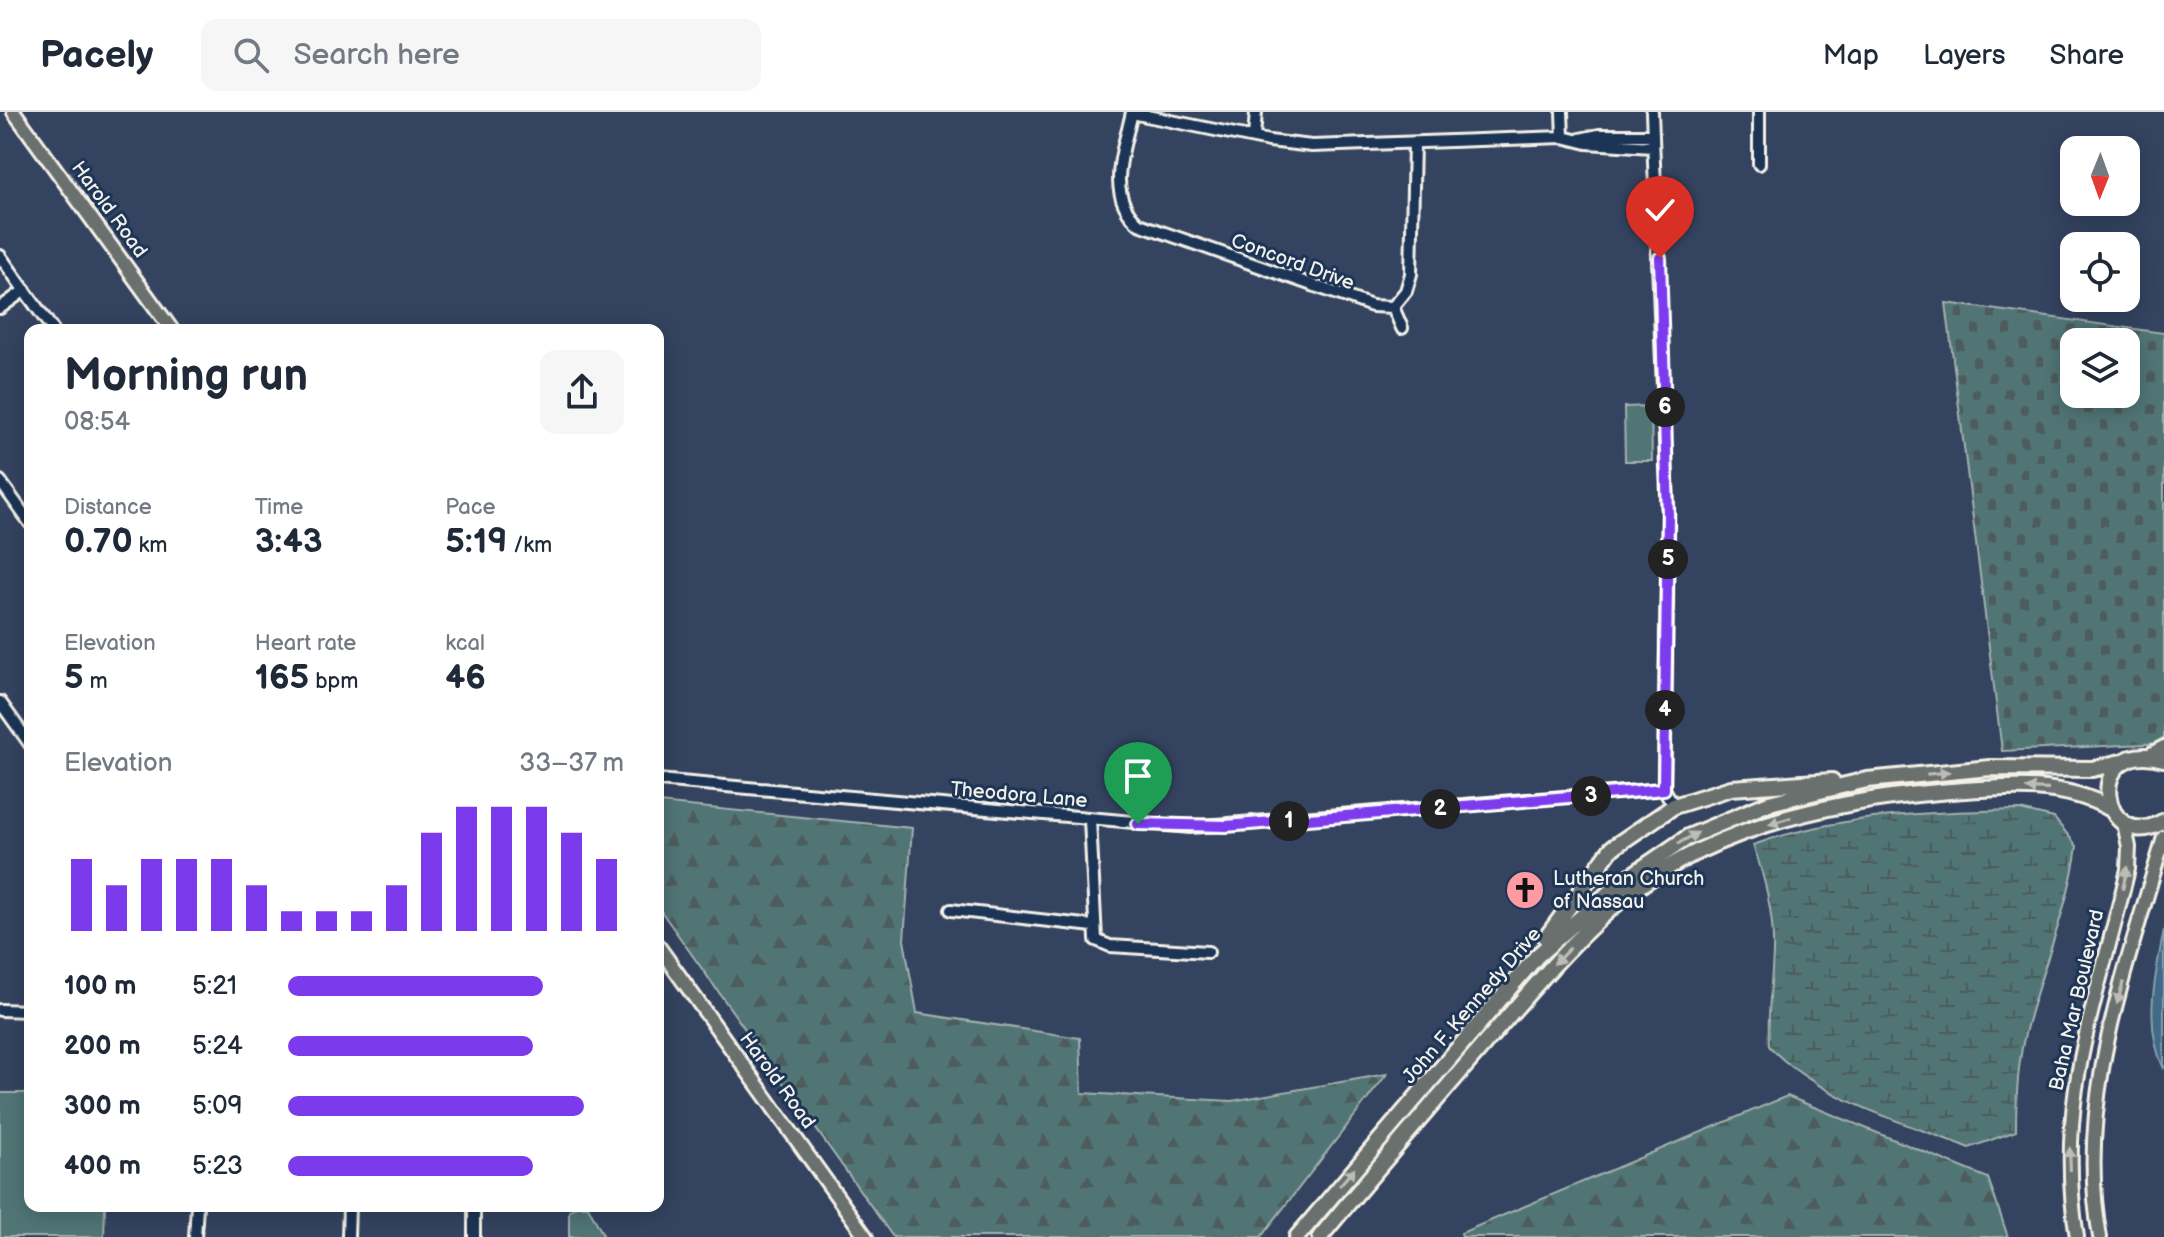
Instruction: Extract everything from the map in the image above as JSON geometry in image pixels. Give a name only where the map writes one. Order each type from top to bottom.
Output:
[{"type":"highway","name":"John F. Kennedy Drive","points":[[1297,1237],[1537,956],[1619,884],[1688,837],[1769,803],[1867,780],[1990,768],[2092,769],[2149,755],[2164,759]]},
{"type":"highway","points":[[2111,809],[2108,782],[2125,761]]},
{"type":"highway","points":[[1537,956],[1612,848],[1674,806],[1731,788],[1867,780]]},
{"type":"highway","name":"John F. Kennedy Drive","points":[[1320,1237],[1553,964],[1629,894],[1692,856],[1772,822],[1883,798],[2036,788],[2080,793],[2111,809],[2124,823]]},
{"type":"highway","points":[[2124,823],[2147,828],[2164,821]]},
{"type":"main road","name":"Harold Road","points":[[14,112],[168,324]]},
{"type":"main road","points":[[2149,755],[2164,747]]},
{"type":"main road","name":"Baha Mar Boulevard","points":[[2077,1237],[2070,1168],[2071,1110],[2082,1049],[2128,869],[2129,847],[2124,823]]},
{"type":"main road","name":"Baha Mar Boulevard","points":[[2100,1237],[2092,1166],[2098,1086],[2105,1048],[2164,837]]},
{"type":"main road","name":"Harold Road","points":[[664,954],[866,1237]]},
{"type":"street","points":[[1132,112],[1312,146],[1652,135]]},
{"type":"street","name":"Concord Drive","points":[[1132,112],[1119,170],[1119,196],[1131,217],[1143,227],[1360,304],[1393,307]]},
{"type":"street","points":[[1254,137],[1256,112]]},
{"type":"street","points":[[1562,112],[1563,137]]},
{"type":"street","points":[[1652,112],[1668,515],[1664,789],[1674,806]]},
{"type":"street","points":[[1759,112],[1759,164]]},
{"type":"street","points":[[1580,139],[1587,143],[1653,147]]},
{"type":"street","points":[[1402,328],[1393,307],[1406,291],[1411,274],[1414,144]]},
{"type":"street","points":[[0,256],[49,324]]},
{"type":"street","points":[[0,308],[25,290]]},
{"type":"street","points":[[0,481],[24,515]]},
{"type":"street","points":[[0,702],[24,736]]},
{"type":"street","name":"Theodora Lane","points":[[664,781],[1138,824],[1226,826],[1664,789]]},
{"type":"street","points":[[1090,819],[1096,940],[1110,946],[1208,952]]},
{"type":"street","points":[[951,910],[1093,926]]},
{"type":"street","points":[[0,1010],[24,1011]]},
{"type":"street","points":[[195,1237],[197,1212]]},
{"type":"street","points":[[348,1237],[349,1212]]},
{"type":"street","points":[[474,1212],[474,1237]]},
{"type":"green space","points":[[1946,303],[2128,328],[2060,328],[2060,408],[2140,408],[2140,330],[2164,333],[2164,743],[2002,751]]},
{"type":"green space","points":[[1651,406],[1652,461],[1625,461],[1624,407]]},
{"type":"green space","points":[[664,804],[912,828],[904,940],[917,1013],[1080,1038],[1082,1093],[1232,1101],[1387,1074],[1261,1237],[893,1237],[664,915]]},
{"type":"green space","points":[[2020,810],[2054,818],[2077,846],[2067,895],[2024,1038],[2017,1084],[2016,1131],[1969,1148],[1837,1095],[1789,1065],[1769,1046],[1772,924],[1765,884],[1753,845],[1852,821],[1919,814]]},
{"type":"green space","points":[[0,1093],[24,1093],[24,1212],[105,1212],[104,1237],[0,1237]]},
{"type":"green space","points":[[1787,1096],[1988,1178],[2008,1237],[1462,1237],[1461,1233]]},
{"type":"green space","points":[[569,1212],[591,1212],[604,1237],[569,1237]]},
{"type":"water","points":[[2164,930],[2164,1069],[2152,1018]]},
{"type":"place","name":"Lutheran Church of Nassau","points":[[1525,890]]},
{"type":"route","points":[[1138,824],[1226,826],[1664,789],[1668,515],[1660,258]]}]
